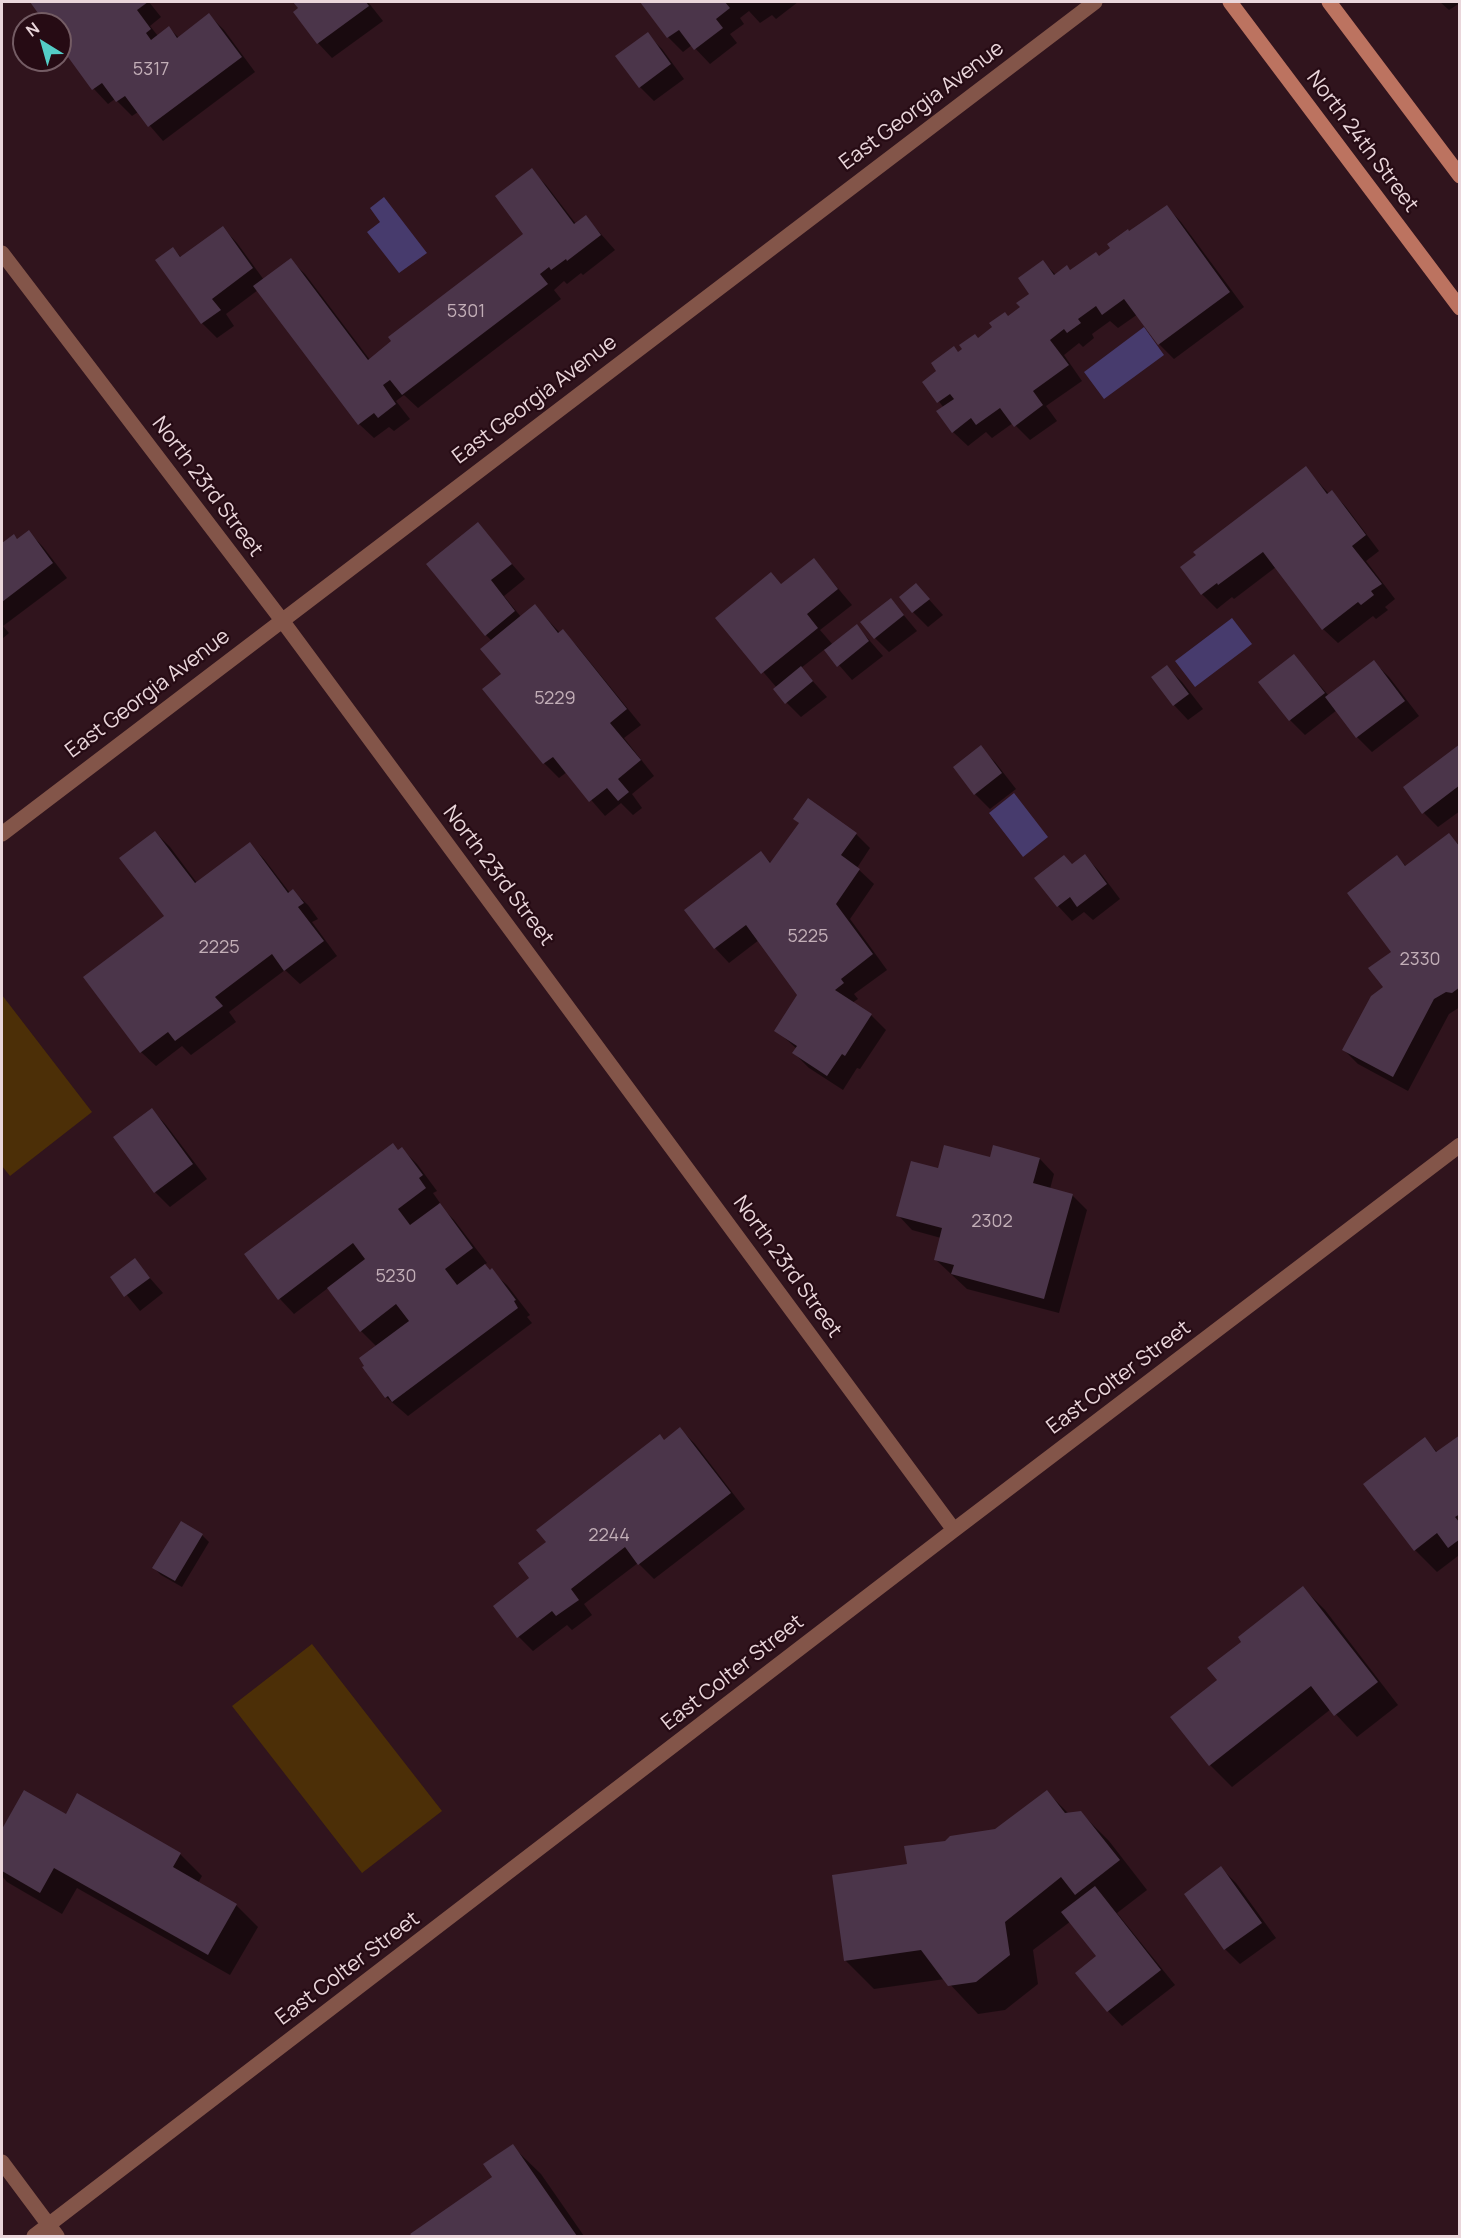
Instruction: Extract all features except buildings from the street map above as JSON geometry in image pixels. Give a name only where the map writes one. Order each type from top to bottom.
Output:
[{"type":"main road","name":"North 24th Street","points":[[1230,2],[1460,308]]},
{"type":"main road","points":[[1329,2],[1460,176]]},
{"type":"street","name":"East Georgia Avenue","points":[[2,834],[281,619],[1095,2]]},
{"type":"street","name":"North 23rd Street","points":[[2,253],[281,619],[954,1530]]},
{"type":"street","name":"East Colter Street","points":[[34,2236],[53,2231],[954,1530],[1460,1145]]},
{"type":"street","points":[[2,2162],[53,2231]]},
{"type":"shaded area","points":[[384,197],[427,253],[399,273],[367,232],[380,222],[370,208]]},
{"type":"shaded area","points":[[1144,327],[1164,355],[1104,399],[1084,372]]},
{"type":"shaded area","points":[[1232,618],[1252,644],[1195,687],[1175,661]]},
{"type":"shaded area","points":[[1014,793],[1048,837],[1023,857],[989,813]]},
{"type":"shaded area","points":[[2,995],[92,1112],[10,1176],[2,1166]]},
{"type":"shaded area","points":[[312,1644],[442,1811],[362,1873],[232,1706]]}]
